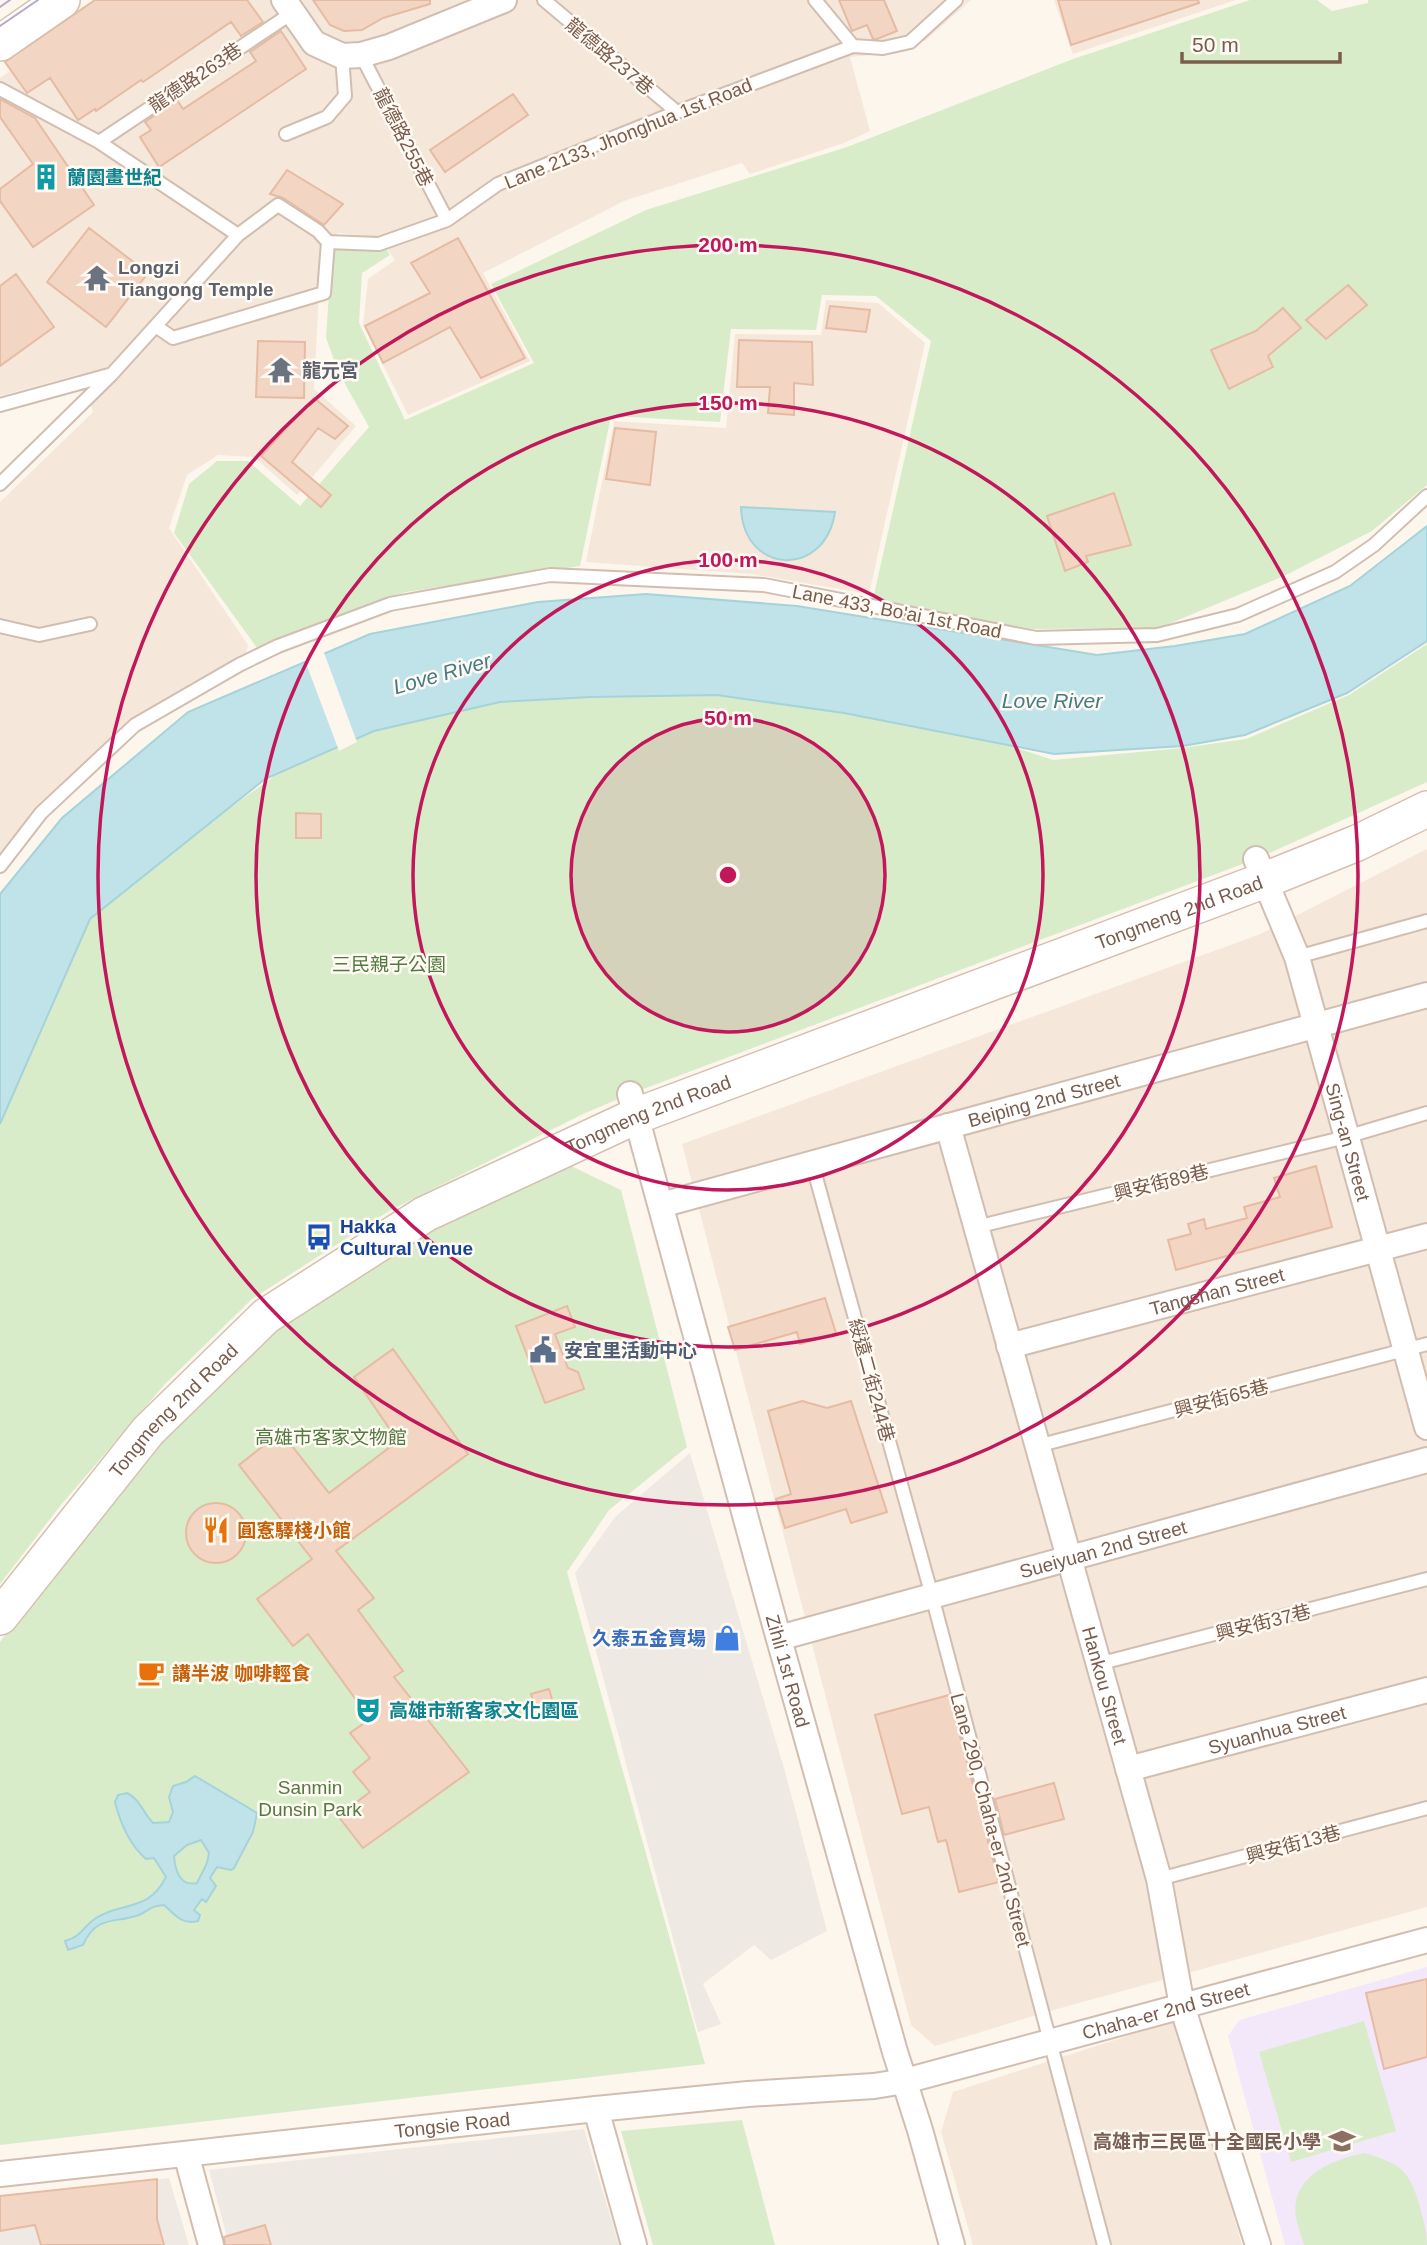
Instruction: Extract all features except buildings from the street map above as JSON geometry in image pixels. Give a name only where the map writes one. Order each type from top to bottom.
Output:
[{"type":"street","points":[[0,43],[62,0]]},
{"type":"street","points":[[288,6],[314,44],[352,55],[389,47],[504,0]]},
{"type":"street","name":"Tongmeng 2nd Road","points":[[1261,869],[1427,785]]},
{"type":"street","name":"Tongmeng 2nd Road","points":[[0,1616],[148,1431],[263,1311],[425,1214],[633,1105],[1261,869],[1357,844],[1427,809]]},
{"type":"street","name":"Sing-an Street","points":[[1261,869],[1297,957],[1377,1250],[1416,1347],[1427,1427]]},
{"type":"street","name":"Beiping 2nd Street","points":[[661,1205],[1427,995]]},
{"type":"street","name":"Tongmeng 2nd Road","points":[[0,1581],[132,1417],[252,1298],[414,1194],[583,1114],[633,1105]]},
{"type":"street","name":"Zihli 1st Road","points":[[633,1105],[779,1638],[952,2245]]},
{"type":"street","name":"Hankou Street","points":[[948,1126],[1159,1880],[1182,2006],[1258,2245]]},
{"type":"street","name":"Tangshan Street","points":[[1009,1346],[1427,1236]]},
{"type":"street","name":"Sueiyuan 2nd Street","points":[[779,1638],[1427,1460]]},
{"type":"street","name":"Syuanhua Street","points":[[1128,1769],[1427,1690]]},
{"type":"street","name":"Chaha-er 2nd Street","points":[[905,2081],[1427,1940]]},
{"type":"street","name":"Tongsie Road","points":[[0,2174],[596,2109],[905,2081]]},
{"type":"street","points":[[596,2109],[634,2245]]},
{"type":"street","points":[[186,2154],[211,2245]]},
{"type":"lane","name":"龍德路237巷","points":[[544,0],[677,112]]},
{"type":"lane","points":[[815,0],[853,46]]},
{"type":"lane","name":"Lane 2133, Jhonghua 1st Road","points":[[328,242],[379,244],[447,220],[498,184],[677,112],[853,46],[883,48],[910,42],[956,0]]},
{"type":"lane","name":"龍德路263巷","points":[[99,142],[288,6]]},
{"type":"lane","points":[[286,134],[327,117],[345,96],[352,55]]},
{"type":"lane","name":"龍德路255巷","points":[[352,55],[447,220]]},
{"type":"lane","points":[[0,89],[99,142],[238,235]]},
{"type":"lane","points":[[0,484],[113,374],[238,235],[278,205],[318,231],[328,242],[324,293],[173,338],[157,327]]},
{"type":"lane","points":[[0,405],[113,374]]},
{"type":"lane","name":"Lane 433, Bo'ai 1st Road","points":[[0,866],[41,813],[135,725],[239,665],[278,646],[390,604],[550,575],[764,585],[1036,638],[1157,635],[1238,615],[1335,572],[1374,545],[1427,496]]},
{"type":"lane","points":[[0,626],[39,635],[90,624]]},
{"type":"lane","points":[[1297,957],[1427,921]]},
{"type":"lane","name":"興安街89巷","points":[[976,1227],[1346,1137],[1427,1113]]},
{"type":"lane","name":"綏遠二街244巷","points":[[812,1163],[932,1596]]},
{"type":"lane","name":"興安街65巷","points":[[1037,1446],[1416,1347]]},
{"type":"lane","name":"興安街37巷","points":[[1098,1664],[1427,1579]]},
{"type":"lane","name":"Lane 290, Chaha-er 2nd Street","points":[[932,1596],[1104,2245]]},
{"type":"lane","name":"興安街13巷","points":[[1159,1880],[1427,1808]]},
{"type":"shaded area","points":[[111,0],[971,0],[926,40],[893,53],[850,57],[870,131],[844,143],[750,174],[742,163],[624,201],[483,273],[530,361],[408,415],[363,325],[368,279],[395,260],[379,237],[338,233],[321,250],[314,389],[356,426],[297,495],[254,457],[218,455],[187,475],[169,528],[248,645],[245,656],[134,719],[32,812],[0,855],[0,502],[93,412],[81,374],[0,396],[0,78]]},
{"type":"shaded area","points":[[1054,0],[1236,0],[1073,54]]},
{"type":"shaded area","points":[[826,300],[878,303],[925,343],[869,594],[751,574],[586,562],[614,421],[726,428],[735,334],[821,335]]},
{"type":"shaded area","points":[[1427,849],[1427,1907],[1050,2011],[935,2046],[911,2025],[682,1144],[1258,935]]},
{"type":"shaded area","points":[[690,1453],[786,1775],[827,1931],[771,1960],[754,1945],[703,1984],[721,2024],[698,2032],[575,1573],[615,1517]]},
{"type":"shaded area","name":"高雄市三民區十全國民小學","points":[[1427,1967],[1427,2245],[1285,2245],[1228,2036],[1239,2020]]},
{"type":"shaded area","points":[[1177,2020],[1242,2245],[973,2245],[941,2132],[953,2092]]},
{"type":"shaded area","points":[[584,2129],[619,2245],[229,2245],[209,2170]]},
{"type":"shaded area","points":[[169,2178],[189,2245],[0,2245],[0,2196]]},
{"type":"green space","points":[[1250,0],[1317,0],[1332,11],[1368,3],[1368,0],[1427,0],[1427,485],[1372,531],[1284,576],[1159,628],[1032,629],[873,599],[931,341],[876,296],[822,295],[816,330],[731,329],[720,422],[611,416],[580,566],[406,592],[257,648],[174,533],[189,484],[217,461],[248,461],[300,506],[369,427],[339,373],[326,338],[332,248],[385,247],[390,255],[362,273],[359,323],[405,420],[534,363],[491,284],[646,210],[847,147],[1073,59]]},
{"type":"green space","name":"三民親子公園","points":[[1427,644],[1427,782],[1256,859],[630,1094],[583,1114],[389,1211],[252,1299],[165,1384],[60,1506],[0,1584],[0,1120],[90,919],[216,818],[280,772],[374,731],[500,702],[591,697],[717,695],[844,713],[1011,746],[1053,760],[1182,748],[1246,739],[1349,695]]},
{"type":"green space","name":"Sanmin Dunsin Park","points":[[571,1166],[621,1190],[687,1447],[609,1510],[567,1572],[705,2064],[0,2145],[0,1642],[166,1429],[276,1330],[436,1224]]},
{"type":"green space","points":[[1364,2021],[1396,2131],[1291,2162],[1259,2052]]},
{"type":"green space","points":[[742,2120],[775,2245],[653,2245],[621,2131]]},
{"type":"green space","points":[[1365,2153],[1396,2165],[1408,2176],[1420,2207],[1427,2245],[1304,2245],[1296,2218],[1299,2191],[1306,2181],[1327,2165]]},
{"type":"water","points":[[741,507],[835,512],[828,534],[816,549],[801,558],[785,560],[769,556],[755,546],[745,529]]},
{"type":"water","name":"Love River","points":[[1427,526],[1427,641],[1347,693],[1245,735],[1183,746],[1054,754],[844,713],[717,695],[500,702],[374,731],[265,779],[90,919],[0,1124],[0,894],[62,818],[188,712],[370,634],[538,602],[646,594],[797,606],[1097,655],[1245,634],[1350,586]]},
{"type":"water","points":[[195,1776],[257,1813],[253,1832],[234,1868],[231,1870],[217,1867],[210,1878],[216,1886],[206,1902],[202,1899],[194,1910],[200,1915],[198,1921],[187,1922],[175,1916],[164,1905],[156,1906],[130,1918],[101,1924],[88,1935],[83,1945],[68,1950],[65,1941],[79,1934],[91,1921],[115,1909],[143,1901],[159,1888],[166,1877],[154,1858],[146,1859],[130,1840],[115,1802],[118,1795],[127,1793],[131,1796],[153,1823],[169,1822],[173,1812],[169,1797],[173,1786]],"holes":[[[201,1840],[209,1853],[197,1883],[191,1884],[183,1880],[177,1872],[174,1856],[187,1845]]]},
{"type":"pier","points":[[323,650],[357,742],[339,751],[304,658]]},
{"type":"tram line","points":[[0,7],[10,0]]},
{"type":"tram line","points":[[0,26],[38,0]]},
{"type":"place","name":"蘭園畫世紀","points":[[46,177]]},
{"type":"place","name":"Longzi Tiangong Temple","points":[[97,278]]},
{"type":"place","name":"龍元宮","points":[[281,370]]},
{"type":"place","name":"Hakka Cultural Venue","points":[[319,1237]]},
{"type":"place","name":"安宜里活動中心","points":[[543,1350]]},
{"type":"place","name":"圓愙驛棧小館","points":[[216,1530]]},
{"type":"place","name":"久泰五金賣場","points":[[727,1638]]},
{"type":"place","name":"講半波 咖啡輕食","points":[[151,1673]]},
{"type":"place","name":"高雄市新客家文化園區","points":[[368,1710]]},
{"type":"place","name":"高雄市三民區十全國民小學","points":[[1342,2141]]},
{"type":"park label","name":"高雄市客家文物館","points":[[331,1437]]}]
